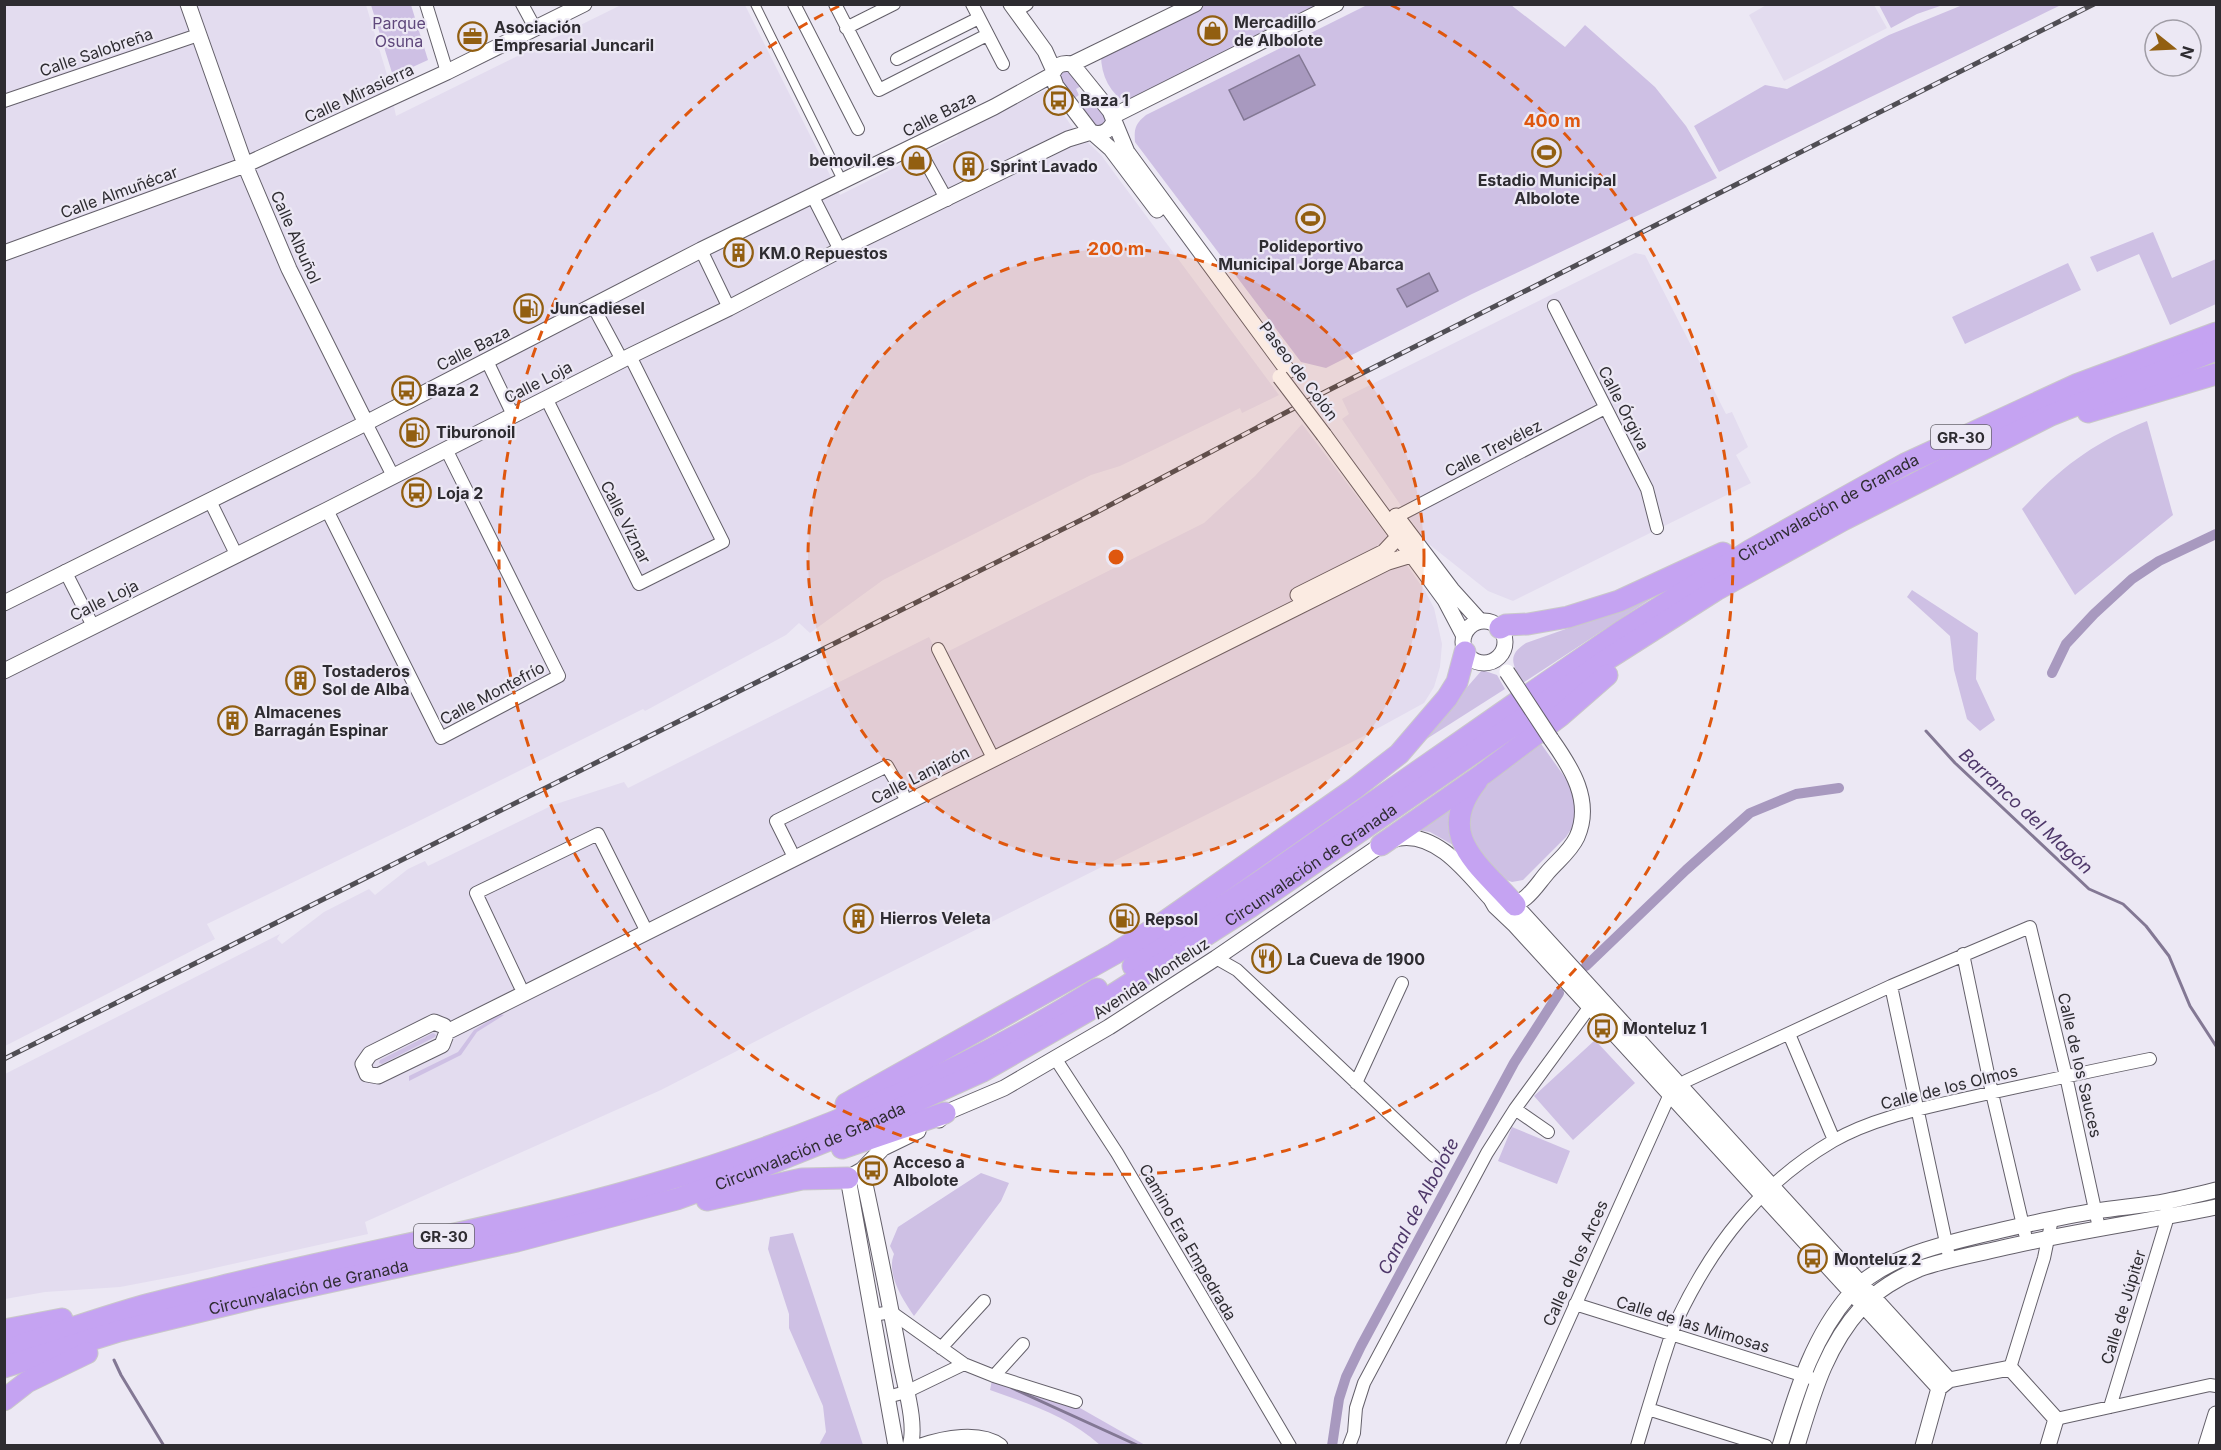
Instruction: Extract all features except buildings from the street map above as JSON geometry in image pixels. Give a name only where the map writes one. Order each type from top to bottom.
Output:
[{"type":"highway","points":[[2131,365],[2148,350],[2217,320]]},
{"type":"highway","name":"Circunvalación de Granada","points":[[4,1367],[118,1331],[251,1299],[517,1241],[677,1199],[732,1179],[915,1103],[983,1071],[1038,1041],[1167,962],[1250,907],[1672,599],[1751,550],[1905,464],[1997,420],[2078,384],[2217,333]]},
{"type":"highway","name":"Circunvalación de Granada","points":[[4,1351],[131,1310],[265,1276],[543,1213],[657,1183],[755,1152],[831,1124],[905,1092],[1079,1000],[1528,705],[1606,660],[1736,578],[1843,520],[2032,425],[2108,391],[2217,350]]},
{"type":"highway","points":[[2032,425],[2053,424],[2217,374]]},
{"type":"highway","points":[[2169,389],[2217,387]]},
{"type":"highway","points":[[1490,625],[1528,624],[1568,617],[1619,601],[1775,528],[1798,523]]},
{"type":"highway","points":[[1381,845],[1483,774],[1560,716],[1594,685],[1642,648],[1720,596],[1736,578]]},
{"type":"highway","points":[[755,1152],[772,1138],[854,1100],[1114,954],[1160,925],[1321,813],[1399,754],[1418,734],[1457,682],[1465,644]]},
{"type":"highway","points":[[1483,774],[1471,789],[1461,809],[1458,823],[1460,837],[1494,892],[1515,889],[1517,906]]},
{"type":"highway","points":[[732,1179],[754,1178],[945,1113]]},
{"type":"highway","points":[[677,1199],[708,1200],[802,1179],[855,1174]]},
{"type":"highway","points":[[4,1400],[27,1382],[92,1351],[130,1337],[226,1312],[251,1299]]},
{"type":"highway","points":[[4,1330],[108,1309],[131,1310]]},
{"type":"street","name":"Calle Albuñol","points":[[188,4],[245,165],[289,268],[393,476]]},
{"type":"street","points":[[426,4],[447,72]]},
{"type":"street","points":[[522,4],[535,28]]},
{"type":"street","name":"Calle Mirasierra","points":[[245,165],[447,72],[584,4]]},
{"type":"street","points":[[755,4],[843,182]]},
{"type":"street","points":[[794,4],[858,129]]},
{"type":"street","points":[[835,4],[879,90],[987,34]]},
{"type":"street","points":[[846,28],[869,10],[894,4]]},
{"type":"street","points":[[972,4],[1003,64]]},
{"type":"street","name":"Calle Baza","points":[[4,603],[366,423],[701,250],[917,146],[1060,68],[1195,4]]},
{"type":"street","name":"Calle Loja","points":[[4,671],[237,556],[840,250],[947,200],[1068,139],[1103,133],[1110,128],[1113,119],[1336,4]]},
{"type":"street","points":[[1018,7],[1045,51],[1060,68]]},
{"type":"street","points":[[897,59],[979,18]]},
{"type":"street","name":"Calle Salobreña","points":[[4,101],[198,35]]},
{"type":"street","name":"Paseo de Colón","points":[[1060,68],[1113,119],[1126,152],[1284,374]]},
{"type":"street","name":"Paseo de Colón","points":[[1060,68],[1056,86],[1093,133],[1111,148],[1327,432],[1398,537],[1445,600],[1465,644]]},
{"type":"street","points":[[917,146],[947,200]]},
{"type":"street","name":"Calle Almuñécar","points":[[4,254],[245,165]]},
{"type":"street","points":[[813,197],[840,250]]},
{"type":"street","points":[[701,250],[729,308]]},
{"type":"street","points":[[593,306],[626,358]]},
{"type":"street","name":"Calle Órgiva","points":[[1554,306],[1647,489],[1657,528]]},
{"type":"street","name":"Calle Víznar","points":[[546,398],[639,584],[723,542],[626,358]]},
{"type":"street","points":[[487,361],[513,415]]},
{"type":"street","name":"Calle Trevélez","points":[[1396,516],[1605,408]]},
{"type":"street","name":"Paseo de Colón","points":[[1327,432],[1396,516],[1452,590],[1490,625]]},
{"type":"street","name":"Calle Montefrío","points":[[327,510],[441,738],[559,676],[446,449]]},
{"type":"street","points":[[210,501],[237,556]]},
{"type":"street","name":"Calle Lanjarón","points":[[445,1029],[434,1022],[370,1054],[363,1064],[367,1074],[378,1076],[442,1045],[445,1029],[520,986],[646,929],[791,851],[1384,552],[1398,537]]},
{"type":"street","name":"Calle Lanjarón","points":[[445,1029],[1388,562],[1411,555]]},
{"type":"street","points":[[65,572],[93,626]]},
{"type":"street","points":[[1490,625],[1506,641],[1502,655],[1490,663],[1476,662],[1465,644],[1470,627],[1490,625]]},
{"type":"street","points":[[938,649],[990,752]]},
{"type":"street","points":[[1496,660],[1507,672],[1567,762],[1581,797],[1583,816],[1577,837],[1563,857],[1517,906]]},
{"type":"street","name":"Calle Lanjarón","points":[[791,851],[776,821],[887,766],[903,794]]},
{"type":"street","points":[[520,986],[476,893],[598,834],[646,929]]},
{"type":"street","name":"Avenida Monteluz","points":[[855,1174],[883,1148],[938,1121],[945,1113],[1004,1088],[1109,1027],[1216,958],[1381,845],[1398,838],[1412,838],[1426,841],[1444,851],[1494,892],[1495,906],[1517,906],[1594,1001],[1944,1384]]},
{"type":"street","name":"Calle de los Sauces","points":[[1963,954],[2030,927],[2097,1211],[2099,1228]]},
{"type":"street","points":[[1675,1090],[1789,1034],[1963,954],[2027,1243]]},
{"type":"street","points":[[1216,958],[1237,970],[1434,1156]]},
{"type":"street","points":[[1356,1083],[1402,983]]},
{"type":"street","points":[[1891,986],[1950,1260]]},
{"type":"street","points":[[1349,1446],[1354,1433],[1356,1408],[1364,1383],[1486,1153],[1515,1109],[1594,1001]]},
{"type":"street","points":[[1789,1034],[1834,1140]]},
{"type":"street","name":"Camino Era Empedrada","points":[[1055,1058],[1117,1153],[1290,1446]]},
{"type":"street","name":"Calle de los Olmos","points":[[1637,1446],[1672,1334],[1696,1282],[1717,1247],[1747,1209],[1766,1190],[1834,1140],[1885,1119],[2066,1076],[2150,1059]]},
{"type":"street","name":"Calle de los Arces","points":[[1512,1446],[1575,1304],[1675,1090]]},
{"type":"street","points":[[1515,1109],[1548,1132]]},
{"type":"street","points":[[855,1174],[885,1277],[914,1436],[910,1446],[902,1446]]},
{"type":"street","points":[[855,1174],[867,1281],[896,1446]]},
{"type":"street","points":[[1797,1446],[1818,1380],[1833,1346],[1868,1302],[1891,1284],[1918,1270],[1950,1260],[2099,1228],[2167,1209],[2217,1190]]},
{"type":"street","points":[[1780,1446],[1802,1375],[1827,1324],[1856,1288],[1890,1265],[1907,1256],[1947,1243],[2097,1211],[2217,1207]]},
{"type":"street","name":"Calle de Júpiter","points":[[2110,1407],[2166,1223],[2167,1209]]},
{"type":"street","points":[[2010,1368],[2049,1238],[2052,1220]]},
{"type":"street","points":[[867,1281],[885,1277]]},
{"type":"street","points":[[941,1348],[984,1301]]},
{"type":"street","name":"Calle de las Mimosas","points":[[1575,1304],[1818,1380]]},
{"type":"street","points":[[873,1316],[891,1312],[964,1364],[1076,1402]]},
{"type":"street","points":[[994,1376],[1023,1344]]},
{"type":"street","points":[[887,1397],[906,1392],[964,1364]]},
{"type":"street","points":[[2010,1368],[2056,1419]]},
{"type":"street","points":[[1923,1446],[1944,1384],[2010,1368]]},
{"type":"street","points":[[2056,1419],[2210,1385],[2217,1386]]},
{"type":"street","points":[[1648,1408],[1766,1446]]},
{"type":"street","points":[[2206,1446],[2217,1414]]},
{"type":"street","points":[[2048,1446],[2056,1419]]},
{"type":"street","points":[[921,1446],[930,1442],[977,1436],[990,1439],[1000,1446]]},
{"type":"shaded area","points":[[1768,4],[1874,5],[1887,28],[1784,81],[1749,15]]},
{"type":"shaded area","points":[[5,5],[366,5],[388,78],[396,116],[621,5],[745,5],[840,195],[958,136],[956,131],[1031,93],[1033,96],[1046,90],[1073,128],[1101,155],[1279,395],[1242,413],[1240,408],[1120,466],[1091,475],[883,580],[810,633],[799,623],[786,635],[645,711],[643,709],[207,924],[215,939],[5,1046]]},
{"type":"shaded area","points":[[1299,55],[1315,85],[1244,120],[1229,90]]},
{"type":"shaded area","points":[[1635,253],[1645,255],[1726,414],[1732,412],[1748,447],[1736,455],[1751,483],[1513,601],[1488,591],[1425,541],[1342,419],[1349,414],[1342,399]]},
{"type":"shaded area","points":[[1429,273],[1438,291],[1407,307],[1397,289]]},
{"type":"shaded area","points":[[1302,424],[1381,528],[1425,591],[1434,608],[1442,644],[1440,667],[1434,687],[1424,703],[1362,737],[863,986],[661,1090],[365,1222],[368,1234],[120,1287],[45,1292],[5,1299],[5,1074],[280,934],[277,939],[282,944],[324,912],[369,889],[375,895],[408,869],[425,861],[428,866],[553,805],[624,782],[628,788],[929,637],[939,656],[1204,523],[1255,476]]},
{"type":"green space","points":[[1965,4],[2061,5],[1719,172],[1694,126],[1765,85],[1787,89],[1889,35]]},
{"type":"green space","name":"Parque Osuna","points":[[371,5],[411,5],[428,60],[393,76]]},
{"type":"green space","name":"Mercadillo de Albolote","points":[[1202,5],[1328,5],[1128,105],[1116,95],[1105,77],[1101,55]]},
{"type":"green space","points":[[1367,5],[1511,5],[1565,47],[1585,25],[1655,87],[1686,126],[1717,178],[1472,294],[1326,368],[1301,362],[1135,142],[1135,130],[1137,124],[1146,115]]},
{"type":"green space","points":[[1879,5],[1943,5],[1917,14],[1891,28]]},
{"type":"green space","points":[[1068,70],[1083,85],[1076,89],[1079,95],[1073,99],[1059,80],[1062,71]]},
{"type":"green space","points":[[1092,97],[1105,119],[1105,123],[1097,128],[1079,107]]},
{"type":"green space","points":[[2153,232],[2172,278],[2216,259],[2216,304],[2170,325],[2139,254],[2097,272],[2090,257]]},
{"type":"green space","points":[[2068,263],[2081,290],[1965,344],[1952,317]]},
{"type":"green space","points":[[2147,421],[2173,515],[2075,595],[2022,509],[2064,468],[2079,457],[2110,438]]},
{"type":"green space","points":[[1912,590],[1978,633],[1976,679],[1995,720],[1980,731],[1967,719],[1954,670],[1950,636],[1907,597]]},
{"type":"green space","points":[[1663,591],[1523,683],[1513,661],[1516,652],[1526,643],[1614,612]]},
{"type":"green space","points":[[1482,670],[1497,675],[1505,689],[1417,745]]},
{"type":"green space","points":[[1539,741],[1569,783],[1575,798],[1576,812],[1573,826],[1566,837],[1523,880],[1512,882],[1504,879],[1476,849],[1469,835],[1468,811],[1491,775]]},
{"type":"green space","points":[[1453,803],[1450,824],[1453,845],[1430,832],[1417,830]]},
{"type":"green space","points":[[500,1014],[504,1015],[477,1032],[461,1055],[409,1081],[409,1076],[458,1052],[474,1030]]},
{"type":"green space","points":[[433,1033],[435,1037],[382,1064],[379,1063],[380,1060]]},
{"type":"green space","points":[[1595,1040],[1635,1083],[1573,1140],[1534,1096]]},
{"type":"green space","points":[[1512,1127],[1570,1151],[1557,1184],[1498,1161]]},
{"type":"green space","points":[[981,1173],[1009,1183],[1001,1201],[914,1316],[897,1286],[892,1270],[894,1254],[890,1246],[898,1227]]},
{"type":"green space","points":[[793,1233],[863,1445],[819,1445],[826,1432],[823,1406],[789,1328],[789,1314],[768,1249],[770,1237]]},
{"type":"green space","points":[[992,1380],[1080,1408],[1145,1445],[1100,1445],[1062,1419],[990,1390]]},
{"type":"waterway","name":"Canal de Albolote","points":[[2052,673],[2066,644],[2132,579],[2159,561],[2216,534]]},
{"type":"waterway","name":"Barranco del Magón","points":[[1926,731],[1955,763],[2089,889],[2123,904],[2146,926],[2169,956],[2190,1006],[2216,1046]]},
{"type":"waterway","name":"Canal de Albolote","points":[[1586,966],[1686,870],[1750,813],[1796,794],[1839,788]]},
{"type":"waterway","name":"Canal de Albolote","points":[[1332,1446],[1339,1399],[1346,1377],[1361,1346],[1514,1063],[1559,993]]},
{"type":"waterway","points":[[114,1360],[164,1446]]},
{"type":"waterway","points":[[1012,1388],[1139,1446]]},
{"type":"railway","points":[[4,1059],[1091,515],[1321,394],[2094,4]]},
{"type":"place","name":"Mercadillo de Albolote","points":[[1213,31]]},
{"type":"place","name":"Asociación Empresarial Juncaril","points":[[473,36]]},
{"type":"place","name":"Baza 1","points":[[1059,100]]},
{"type":"place","name":"Estadio Municipal Albolote","points":[[1547,152]]},
{"type":"place","name":"bemovil.es","points":[[916,160]]},
{"type":"place","name":"Sprint Lavado","points":[[969,166]]},
{"type":"place","name":"Polideportivo Municipal Jorge Abarca","points":[[1311,218]]},
{"type":"place","name":"KM.0 Repuestos","points":[[738,253]]},
{"type":"place","name":"Juncadiesel","points":[[529,308]]},
{"type":"place","name":"Baza 2","points":[[406,390]]},
{"type":"place","name":"Tiburonoil","points":[[415,432]]},
{"type":"place","name":"Loja 2","points":[[416,493]]},
{"type":"place","name":"Tostaderos Sol de Alba","points":[[301,680]]},
{"type":"place","name":"Almacenes Barragán Espinar","points":[[233,721]]},
{"type":"place","name":"Hierros Veleta","points":[[859,918]]},
{"type":"place","name":"Repsol","points":[[1124,919]]},
{"type":"place","name":"La Cueva de 1900","points":[[1266,959]]},
{"type":"place","name":"Monteluz 1","points":[[1602,1028]]},
{"type":"place","name":"Acceso a Albolote","points":[[872,1171]]},
{"type":"place","name":"Monteluz 2","points":[[1813,1259]]}]
